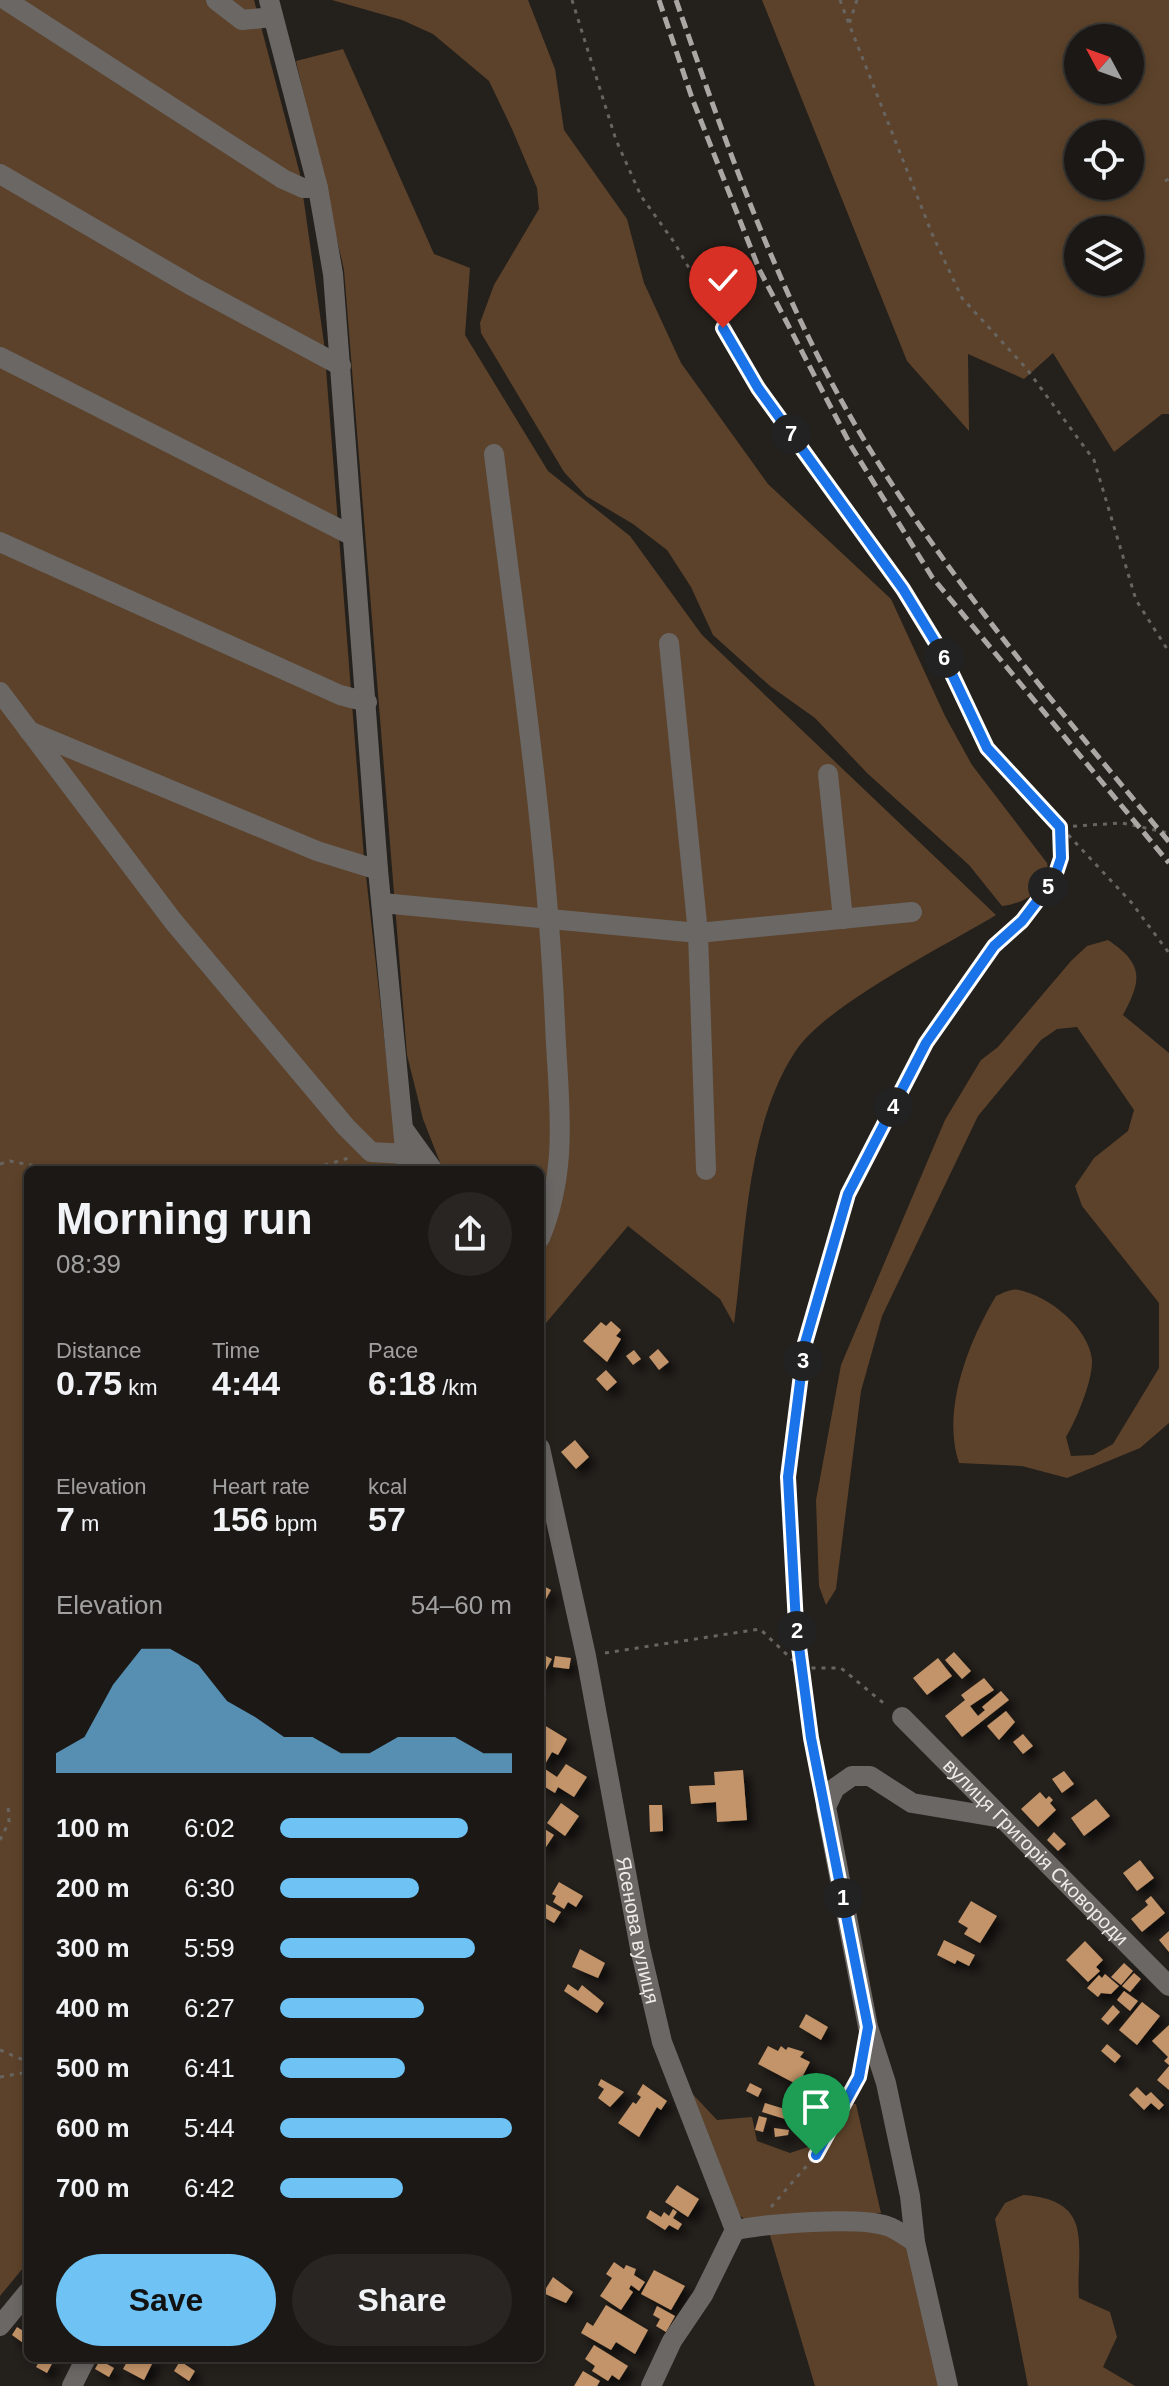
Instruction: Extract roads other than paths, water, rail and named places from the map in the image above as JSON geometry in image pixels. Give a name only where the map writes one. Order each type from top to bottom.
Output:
[{"type":"street","points":[[6,0],[283,179],[303,188],[318,188]]},
{"type":"street","points":[[0,692],[183,933],[346,1127],[371,1152],[407,1162],[378,870],[333,274],[318,188],[271,8],[242,20],[216,0]]},
{"type":"street","points":[[0,174],[194,287],[341,366]]},
{"type":"street","points":[[0,357],[351,535]]},
{"type":"street","points":[[494,454],[550,919],[561,1164],[553,1206],[544,1228]]},
{"type":"street","points":[[0,542],[340,695],[367,702]]},
{"type":"street","points":[[669,643],[698,933],[706,1170]]},
{"type":"street","points":[[29,731],[317,851],[378,870]]},
{"type":"street","points":[[828,774],[843,919]]},
{"type":"street","points":[[382,903],[698,933],[912,912]]},
{"type":"street","points":[[405,1131],[430,1166]]},
{"type":"street","name":"Ясенова вулиця","points":[[544,1466],[586,1656],[640,1948],[662,2042],[745,2228]]},
{"type":"street","name":"вулиця Григорія Сковороди","points":[[902,1717],[1169,1986]]},
{"type":"street","points":[[948,2386],[915,2242],[910,2196],[886,2083],[868,2027],[826,1807],[835,1788],[852,1776],[870,1776],[912,1803],[1002,1818]]},
{"type":"street","points":[[651,2386],[672,2341],[745,2228],[844,2223],[886,2225],[915,2242]]},
{"type":"street","points":[[0,2326],[24,2297]]},
{"type":"street","points":[[72,2386],[84,2362]]},
{"type":"railway","points":[[659,0],[692,98],[759,269],[851,446],[932,577],[1169,863]]},
{"type":"railway","points":[[676,0],[759,227],[808,337],[866,443],[972,598],[1169,842]]}]
